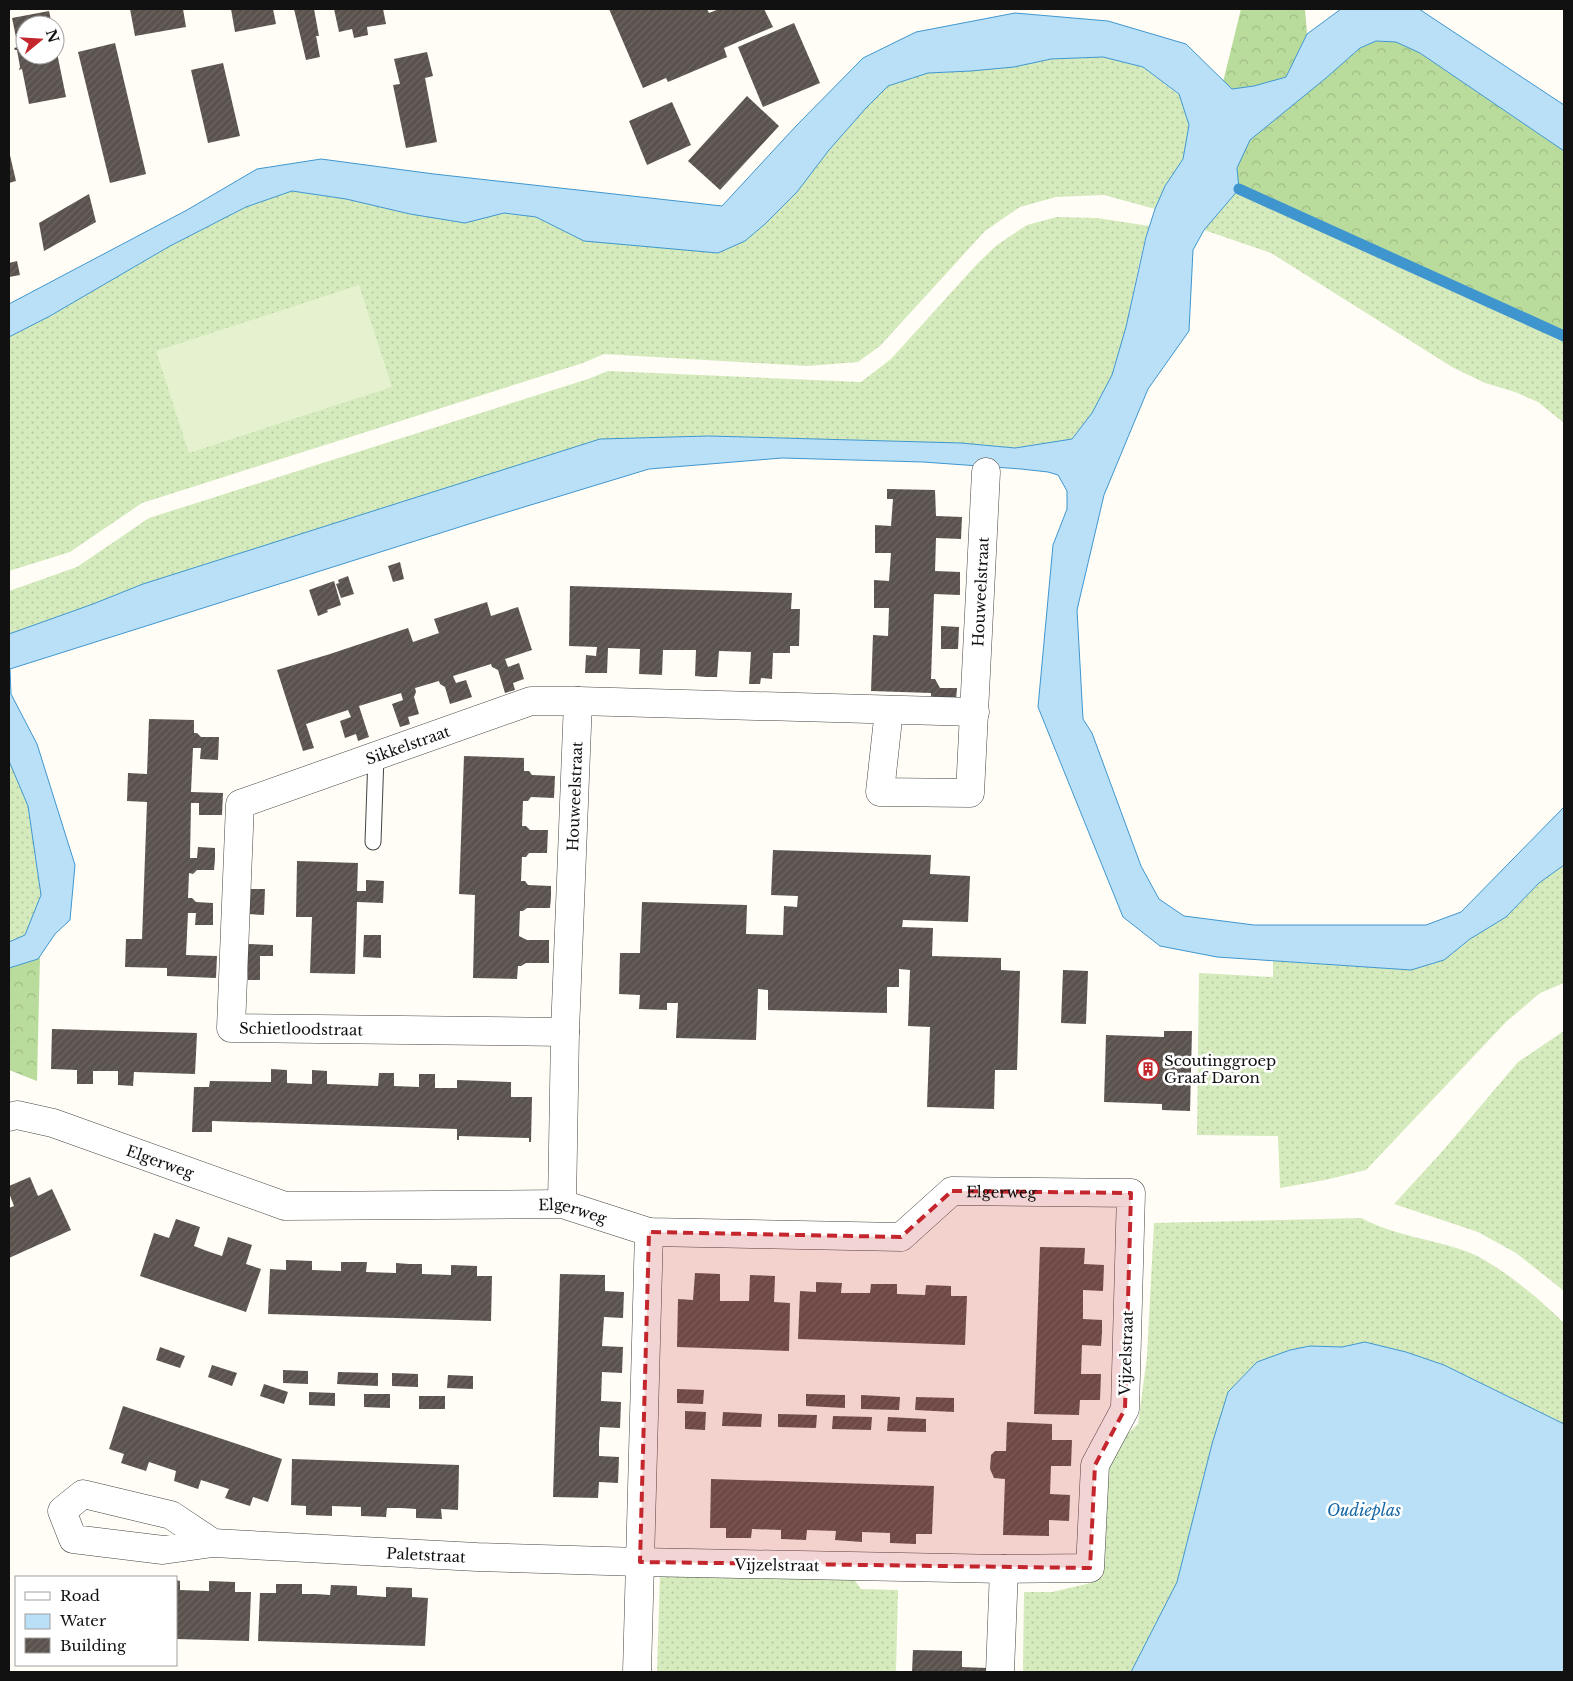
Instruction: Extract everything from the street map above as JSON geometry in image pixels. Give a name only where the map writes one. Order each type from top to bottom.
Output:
[{"type":"street","name":"Houweelstraat","points":[[889,710],[880,792],[970,793],[986,472]]},
{"type":"street","name":"Sikkelstraat","points":[[240,804],[531,701],[578,701]]},
{"type":"street","name":"Houweelstraat","points":[[562,1204],[565,1032],[578,701]]},
{"type":"street","points":[[578,701],[975,712]]},
{"type":"street","name":"Schietloodstraat","points":[[240,804],[231,1028],[565,1032]]},
{"type":"street","name":"Elgerweg","points":[[9,1117],[17,1115],[53,1123],[286,1206],[562,1204],[649,1232],[901,1237],[952,1191],[1131,1193]]},
{"type":"street","name":"Vijzelstraat","points":[[640,1562],[1004,1569],[1090,1568],[1095,1465],[1125,1410],[1131,1193]]},
{"type":"street","points":[[637,1672],[649,1232]]},
{"type":"street","name":"Paletstraat","points":[[213,1543],[477,1558],[640,1562]]},
{"type":"street","points":[[1000,1672],[1004,1569]]},
{"type":"lane","points":[[373,842],[376,756]]},
{"type":"highlighted area","points":[[952,1191],[1131,1193],[1125,1409],[1095,1465],[1090,1568],[640,1562],[649,1232],[901,1237]]},
{"type":"green space","points":[[1241,9],[1305,9],[1307,34],[1286,77],[1254,86],[1232,89],[1223,82]]},
{"type":"green space","points":[[1376,41],[1396,42],[1420,53],[1564,151],[1564,336],[1239,189],[1237,168],[1250,140],[1360,48]]},
{"type":"green space","points":[[1103,57],[1143,67],[1179,95],[1189,125],[1183,159],[1165,186],[1155,209],[1104,195],[1056,197],[1020,207],[985,231],[880,346],[858,362],[807,366],[604,354],[583,363],[142,503],[70,552],[9,571],[9,337],[50,316],[170,246],[246,207],[292,191],[346,199],[410,214],[465,223],[504,213],[536,217],[584,241],[745,241],[797,192],[829,150],[888,86],[928,73],[1014,67],[1051,59]]},
{"type":"green space","points":[[1239,189],[1564,336],[1564,423],[1538,402],[1515,392],[1485,383],[1452,367],[1271,253],[1204,230]]},
{"type":"green space","points":[[1057,217],[1097,218],[1149,226],[1139,263],[1124,338],[1113,374],[1090,416],[1072,439],[1015,448],[961,443],[709,436],[143,584],[9,634],[9,591],[77,567],[149,518],[588,379],[608,371],[861,382],[891,359],[978,263],[997,245],[1027,225]]},
{"type":"green space","points":[[359,285],[392,387],[189,453],[156,351]]},
{"type":"green space","points":[[9,761],[28,806],[41,895],[25,935],[9,942]]},
{"type":"green space","points":[[1564,865],[1564,983],[1540,993],[1506,1022],[1366,1170],[1280,1188],[1278,1136],[1197,1135],[1199,973],[1273,977],[1273,961],[1411,970],[1444,960],[1470,939],[1506,917],[1539,883]]},
{"type":"green space","points":[[40,956],[37,1081],[9,1070],[9,968],[38,959]]},
{"type":"green space","points":[[1564,1031],[1564,1291],[1516,1253],[1478,1232],[1394,1204],[1440,1154],[1518,1062]]},
{"type":"green space","points":[[1361,1218],[1387,1229],[1468,1252],[1480,1258],[1519,1283],[1564,1323],[1564,1424],[1444,1365],[1406,1352],[1365,1342],[1342,1347],[1310,1346],[1290,1350],[1257,1362],[1228,1392],[1212,1445],[1177,1582],[1131,1672],[1023,1672],[1024,1592],[1052,1592],[1091,1583],[1105,1554],[1108,1469],[1115,1446],[1138,1424],[1147,1356],[1154,1223]]},
{"type":"green space","points":[[660,1575],[851,1575],[861,1589],[898,1590],[896,1672],[657,1672]]},
{"type":"water","points":[[1341,9],[1419,9],[1564,105],[1564,151],[1420,53],[1396,42],[1376,41],[1360,48],[1250,140],[1237,168],[1239,189],[1204,230],[1193,250],[1189,331],[1148,389],[1104,495],[1077,610],[1083,719],[1092,733],[1141,866],[1159,899],[1184,916],[1254,925],[1426,925],[1461,912],[1564,807],[1564,865],[1539,883],[1506,917],[1470,939],[1444,960],[1411,970],[1217,957],[1160,946],[1123,917],[1038,707],[1053,545],[1067,509],[1067,491],[1058,475],[1021,469],[923,462],[782,458],[649,469],[10,669],[11,694],[37,744],[75,865],[70,920],[55,934],[38,959],[9,968],[9,942],[25,935],[41,895],[28,806],[9,761],[9,634],[143,584],[600,439],[709,436],[961,443],[1015,448],[1072,439],[1092,413],[1112,375],[1126,327],[1146,237],[1165,186],[1183,159],[1189,125],[1179,94],[1143,67],[1103,57],[1051,59],[1014,67],[928,73],[888,86],[829,150],[797,192],[765,224],[745,241],[718,253],[584,241],[536,217],[504,213],[465,223],[410,214],[346,199],[292,191],[246,207],[170,246],[50,316],[9,337],[9,304],[187,210],[257,169],[321,159],[434,174],[722,206],[796,126],[863,58],[916,32],[1015,13],[1108,21],[1186,44],[1232,89],[1254,86],[1286,77],[1307,34]]},
{"type":"water","name":"Oudieplas","points":[[1365,1342],[1406,1352],[1444,1365],[1564,1424],[1564,1672],[1131,1672],[1177,1582],[1212,1444],[1228,1392],[1257,1362],[1290,1350],[1310,1346],[1342,1347]]},
{"type":"building","points":[[130,9],[183,9],[186,27],[135,36]]},
{"type":"building","points":[[231,9],[273,9],[276,24],[235,32]]},
{"type":"building","points":[[294,9],[314,9],[319,36],[316,36],[320,57],[306,60]]},
{"type":"building","points":[[334,9],[383,9],[386,24],[367,27],[368,35],[354,38],[352,29],[339,32]]},
{"type":"building","points":[[609,9],[707,9],[709,13],[719,9],[764,9],[773,27],[724,48],[727,57],[668,82],[666,78],[643,88]]},
{"type":"building","points":[[49,11],[50,15],[28,15]]},
{"type":"building","points":[[15,17],[15,32],[12,18]]},
{"type":"building","points":[[794,23],[820,83],[763,107],[738,47]]},
{"type":"building","points":[[115,43],[146,174],[110,183],[78,52]]},
{"type":"building","points":[[427,52],[433,76],[425,78],[437,142],[406,148],[393,85],[400,84],[394,59]]},
{"type":"building","points":[[223,63],[240,136],[208,143],[191,70]]},
{"type":"building","points":[[20,65],[59,65],[66,97],[29,104],[22,69],[19,70]]},
{"type":"building","points":[[747,96],[779,126],[720,190],[688,161]]},
{"type":"building","points":[[672,102],[691,145],[647,165],[629,121]]},
{"type":"building","points":[[9,151],[16,181],[9,183]]},
{"type":"building","points":[[89,194],[96,222],[44,251],[39,223]]},
{"type":"building","points":[[17,261],[20,275],[9,277],[9,263]]},
{"type":"building","points":[[887,489],[935,490],[936,516],[962,517],[961,539],[936,538],[935,571],[960,572],[960,595],[934,594],[931,679],[935,679],[940,688],[957,688],[956,700],[931,699],[931,693],[871,691],[873,635],[888,636],[889,608],[874,608],[874,580],[889,581],[891,553],[875,553],[875,525],[891,526],[893,499],[887,499]]},
{"type":"building","points":[[400,562],[404,579],[393,582],[388,566]]},
{"type":"building","points":[[348,576],[354,594],[341,598],[336,584],[339,583],[338,580]]},
{"type":"building","points":[[334,581],[341,605],[327,610],[328,612],[318,616],[309,590]]},
{"type":"building","points":[[570,586],[792,593],[791,609],[800,609],[799,646],[790,646],[790,653],[773,653],[772,679],[761,678],[760,684],[749,684],[751,652],[719,651],[717,677],[706,677],[695,676],[696,650],[663,650],[662,675],[639,674],[640,649],[608,648],[607,673],[585,673],[586,655],[596,656],[597,647],[569,646]]},
{"type":"building","points":[[487,602],[491,616],[518,607],[532,650],[505,659],[508,667],[519,663],[524,679],[513,683],[515,690],[505,693],[498,670],[492,667],[491,664],[453,676],[456,683],[466,680],[472,697],[450,704],[445,687],[439,681],[415,688],[414,697],[419,714],[408,717],[410,724],[400,727],[392,704],[403,700],[401,693],[359,706],[369,737],[358,741],[356,734],[345,738],[340,721],[351,717],[348,710],[306,724],[314,748],[303,751],[277,670],[408,628],[413,642],[439,633],[434,619]]},
{"type":"building","points":[[941,626],[959,627],[958,649],[941,649]]},
{"type":"building","points":[[149,719],[194,720],[194,733],[201,737],[219,737],[218,760],[200,759],[201,748],[193,748],[191,792],[223,793],[222,815],[199,815],[199,803],[191,803],[190,858],[197,858],[198,847],[215,848],[215,859],[214,870],[197,870],[193,874],[189,873],[188,898],[192,898],[196,902],[213,903],[213,925],[195,925],[196,913],[188,913],[186,955],[217,956],[216,978],[167,976],[167,968],[125,967],[126,939],[142,939],[147,802],[127,801],[128,773],[147,774]]},
{"type":"building","points":[[464,756],[524,758],[524,771],[529,771],[532,775],[555,776],[554,798],[531,797],[528,801],[523,801],[522,826],[526,826],[530,830],[548,830],[547,853],[529,853],[526,857],[522,857],[521,881],[525,881],[528,885],[551,886],[550,908],[527,908],[520,911],[519,936],[527,940],[549,940],[549,963],[526,963],[518,966],[517,979],[473,978],[475,895],[459,894]]},
{"type":"building","points":[[773,850],[931,855],[930,874],[970,876],[968,922],[903,920],[902,927],[933,928],[932,956],[1001,958],[1001,970],[1020,971],[1017,1070],[995,1070],[994,1109],[927,1107],[930,1027],[908,1026],[910,970],[899,969],[899,987],[887,987],[887,1013],[768,1010],[768,990],[758,989],[756,1040],[676,1038],[678,1003],[667,1003],[667,1010],[639,1009],[640,995],[619,994],[620,953],[640,953],[642,902],[747,905],[746,934],[783,935],[784,906],[797,907],[798,896],[771,895]]},
{"type":"building","points":[[297,861],[358,863],[357,891],[366,891],[366,880],[384,881],[383,903],[357,902],[355,974],[310,973],[312,917],[296,917]]},
{"type":"building","points":[[249,889],[265,889],[264,915],[248,914]]},
{"type":"building","points":[[364,935],[381,935],[381,958],[363,957]]},
{"type":"building","points":[[248,944],[273,945],[273,956],[260,956],[260,980],[248,980]]},
{"type":"building","points":[[1063,970],[1088,971],[1086,1024],[1061,1023]]},
{"type":"building","points":[[52,1029],[197,1033],[195,1074],[134,1072],[133,1086],[118,1085],[118,1071],[93,1071],[93,1084],[77,1084],[77,1070],[51,1069]]},
{"type":"building","name":"Scoutinggroep Graaf Daron","points":[[1164,1031],[1192,1031],[1190,1111],[1162,1110],[1162,1104],[1104,1102],[1106,1035],[1164,1037]]},
{"type":"building","points":[[271,1069],[287,1070],[287,1083],[312,1084],[312,1070],[327,1071],[327,1084],[378,1086],[379,1073],[394,1073],[394,1086],[419,1087],[419,1074],[435,1074],[435,1088],[457,1088],[457,1080],[511,1082],[511,1097],[532,1097],[531,1142],[529,1142],[529,1138],[459,1136],[459,1140],[457,1140],[457,1129],[212,1121],[212,1132],[192,1132],[194,1087],[209,1087],[210,1081],[271,1082]]},
{"type":"building","points":[[30,1177],[38,1196],[52,1189],[71,1230],[9,1258],[9,1208],[14,1206],[9,1193],[9,1186]]},
{"type":"building","points":[[176,1219],[200,1227],[194,1246],[207,1251],[222,1256],[228,1237],[252,1245],[246,1264],[261,1269],[246,1312],[140,1276],[154,1233],[169,1238]]},
{"type":"building","points":[[1040,1247],[1085,1248],[1084,1264],[1104,1265],[1103,1291],[1083,1290],[1083,1319],[1102,1320],[1102,1332],[1101,1346],[1082,1345],[1081,1374],[1101,1374],[1100,1400],[1080,1400],[1079,1415],[1034,1414]]},
{"type":"building","points":[[286,1260],[312,1261],[312,1270],[341,1271],[341,1262],[367,1262],[366,1272],[396,1273],[396,1263],[422,1264],[422,1274],[451,1275],[451,1265],[477,1266],[477,1276],[492,1276],[491,1321],[268,1314],[270,1269],[286,1270]]},
{"type":"building","points":[[695,1273],[720,1274],[720,1301],[749,1301],[750,1275],[775,1276],[774,1302],[790,1303],[789,1351],[677,1347],[678,1299],[693,1300]]},
{"type":"building","points":[[560,1274],[605,1275],[605,1291],[624,1292],[623,1318],[604,1317],[602,1346],[623,1347],[622,1373],[602,1372],[601,1401],[621,1402],[620,1428],[600,1427],[599,1442],[599,1456],[619,1457],[618,1483],[599,1482],[598,1498],[553,1497]]},
{"type":"building","points":[[816,1282],[842,1283],[841,1293],[870,1293],[871,1284],[897,1284],[897,1294],[925,1295],[926,1285],[951,1286],[951,1296],[967,1296],[965,1345],[798,1339],[800,1291],[816,1292]]},
{"type":"building","points":[[160,1347],[185,1356],[180,1368],[156,1360]]},
{"type":"building","points":[[212,1365],[237,1373],[232,1386],[208,1377]]},
{"type":"building","points":[[283,1370],[308,1371],[308,1384],[283,1383]]},
{"type":"building","points":[[338,1372],[378,1373],[378,1386],[337,1384]]},
{"type":"building","points":[[392,1373],[418,1374],[418,1387],[392,1386]]},
{"type":"building","points":[[448,1375],[473,1376],[473,1389],[447,1388]]},
{"type":"building","points":[[264,1384],[288,1392],[284,1404],[260,1396]]},
{"type":"building","points":[[677,1389],[704,1390],[703,1404],[677,1403]]},
{"type":"building","points":[[309,1392],[335,1393],[335,1406],[309,1405]]},
{"type":"building","points":[[364,1394],[390,1394],[390,1408],[364,1407]]},
{"type":"building","points":[[806,1394],[845,1395],[845,1408],[806,1406]]},
{"type":"building","points":[[861,1395],[900,1397],[899,1410],[861,1409]]},
{"type":"building","points":[[419,1396],[445,1396],[445,1409],[419,1409]]},
{"type":"building","points":[[916,1397],[954,1398],[954,1412],[915,1410]]},
{"type":"building","points":[[123,1406],[282,1459],[268,1502],[253,1497],[250,1506],[225,1498],[229,1489],[201,1480],[198,1489],[174,1481],[176,1471],[149,1462],[146,1471],[121,1463],[124,1454],[109,1449]]},
{"type":"building","points":[[685,1411],[706,1412],[705,1430],[685,1429]]},
{"type":"building","points":[[723,1412],[762,1414],[761,1427],[722,1426]]},
{"type":"building","points":[[778,1414],[817,1415],[816,1428],[778,1427]]},
{"type":"building","points":[[833,1416],[872,1417],[871,1430],[832,1429]]},
{"type":"building","points":[[888,1417],[926,1419],[926,1432],[887,1431]]},
{"type":"building","points":[[1007,1422],[1052,1424],[1052,1440],[1072,1440],[1071,1466],[1051,1466],[1050,1494],[1070,1495],[1069,1521],[1049,1520],[1049,1536],[1003,1535],[1005,1479],[994,1478],[990,1469],[991,1455],[995,1451],[1006,1451]]},
{"type":"building","points":[[292,1459],[459,1465],[458,1510],[441,1509],[442,1519],[416,1518],[416,1509],[401,1508],[387,1508],[386,1517],[361,1516],[361,1507],[332,1506],[332,1516],[306,1515],[306,1506],[291,1505]]},
{"type":"building","points":[[711,1479],[934,1486],[932,1534],[916,1534],[916,1544],[890,1543],[890,1533],[862,1532],[862,1542],[835,1540],[836,1531],[807,1530],[806,1540],[781,1539],[781,1530],[752,1529],[751,1538],[726,1538],[726,1528],[710,1528]]},
{"type":"building","points":[[178,1580],[180,1581],[180,1590],[209,1591],[209,1581],[235,1582],[235,1592],[251,1592],[249,1641],[178,1639]]},
{"type":"building","points":[[276,1584],[302,1584],[302,1594],[330,1595],[331,1585],[357,1586],[357,1595],[386,1597],[386,1587],[412,1588],[412,1597],[428,1598],[425,1646],[258,1641],[260,1593],[276,1593]]},
{"type":"building","points":[[913,1650],[962,1651],[962,1667],[988,1668],[988,1672],[912,1672]]},
{"type":"waterway","points":[[1239,189],[1564,336]]},
{"type":"place","name":"Scoutinggroep Graaf Daron","points":[[1148,1069]]}]
